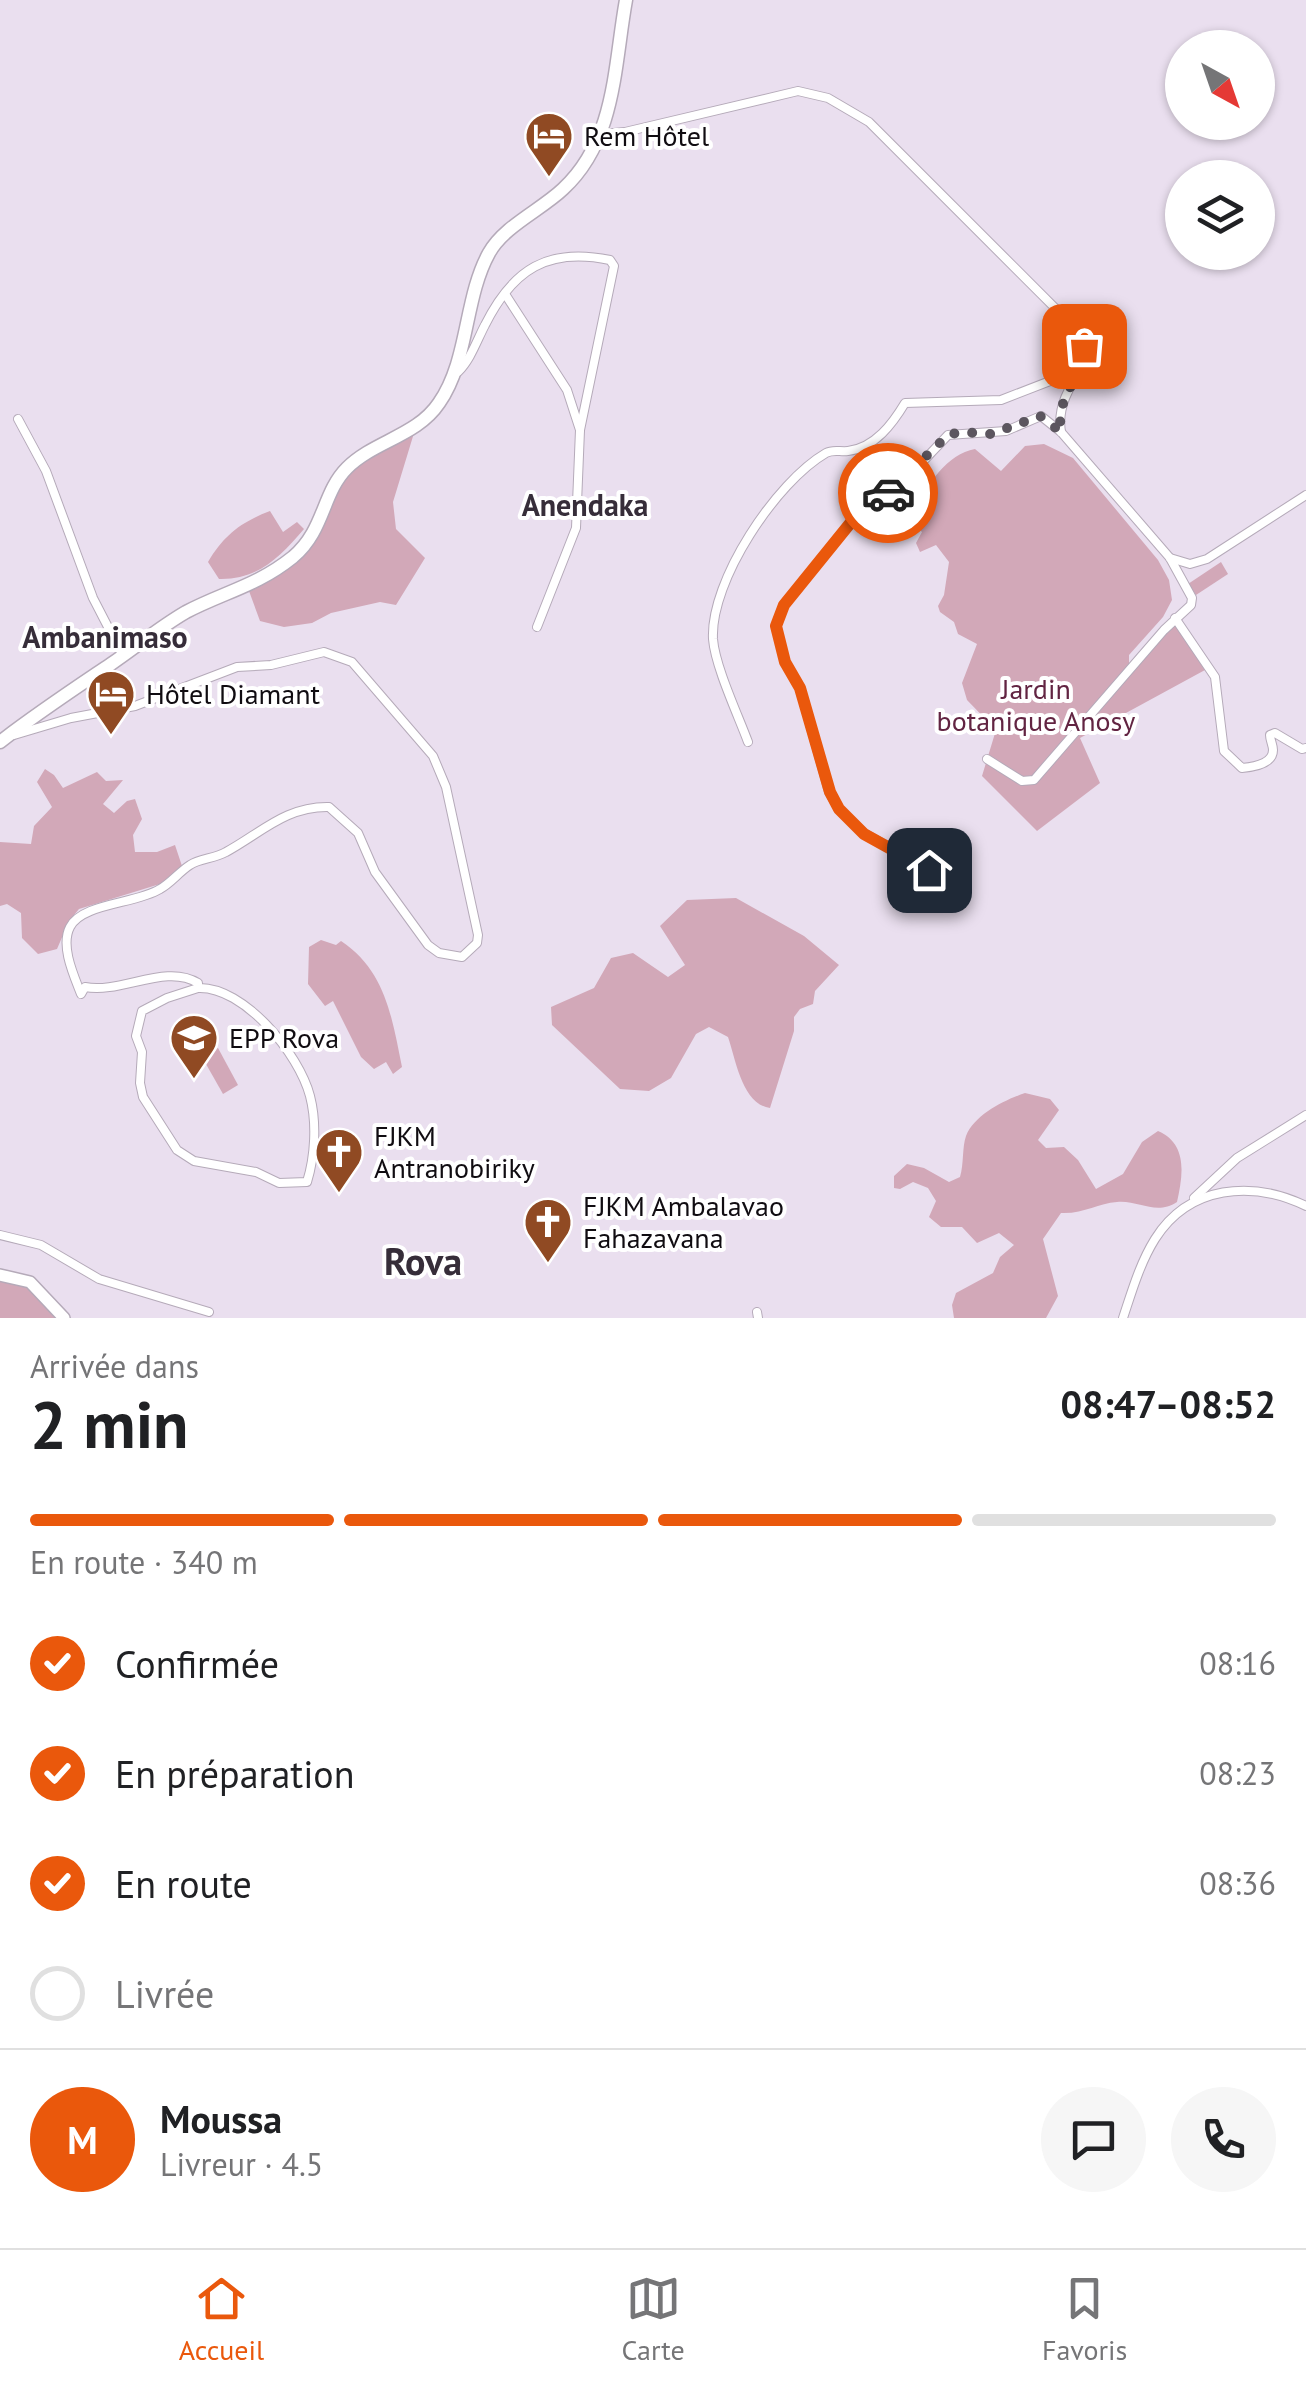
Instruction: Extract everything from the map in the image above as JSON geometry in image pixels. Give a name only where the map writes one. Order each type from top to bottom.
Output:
[{"type":"main road","points":[[3,740],[190,610],[252,586],[286,562],[317,530],[344,471],[360,457],[427,418],[441,401],[452,376],[487,256],[503,236],[567,186],[602,134],[612,96],[626,0]]},
{"type":"street","points":[[602,134],[798,91],[828,98],[868,122],[1074,327],[1084,346],[1084,367],[1069,385],[1058,418],[1061,432]]},
{"type":"street","points":[[452,376],[465,364],[491,312],[520,275],[552,258],[610,260],[614,266],[580,430],[576,528],[538,627]]},
{"type":"street","points":[[505,294],[568,390],[580,430]]},
{"type":"street","points":[[748,742],[714,645],[713,625],[724,583],[760,517],[800,474],[829,451],[858,449],[881,434],[905,403],[1012,397],[1084,367]]},
{"type":"street","points":[[929,870],[864,834],[839,809],[830,792],[800,688],[785,662],[776,626],[784,605],[852,521],[910,474],[948,435],[991,434],[1040,416],[1061,432],[1170,558],[1192,598],[1191,605],[1034,780],[1022,780],[987,759]]},
{"type":"street","points":[[18,419],[46,471],[93,598],[123,656]]},
{"type":"street","points":[[1170,558],[1190,564],[1207,559],[1306,495]]},
{"type":"street","points":[[1176,618],[1215,677],[1224,751],[1242,768],[1256,767],[1269,758],[1273,751],[1270,735],[1275,732],[1306,748]]},
{"type":"street","points":[[3,740],[71,718],[135,706],[214,673],[324,652],[352,662],[417,736],[432,756],[446,787],[478,934],[471,951],[452,957],[428,945],[375,872],[358,833],[329,807],[304,808],[264,826],[226,852],[188,866],[159,890],[85,912],[70,926],[66,937],[69,960],[81,994],[85,988],[97,990],[166,976],[193,979],[198,988]]},
{"type":"street","points":[[198,988],[222,990],[253,1012],[278,1040],[306,1083],[314,1125],[313,1164],[307,1182],[279,1183],[256,1172],[194,1161],[171,1142],[143,1096],[142,1052],[136,1036],[142,1012],[167,998],[198,988]]},
{"type":"street","points":[[1122,1318],[1163,1226],[1236,1158],[1306,1115]]},
{"type":"street","points":[[1189,1203],[1231,1189],[1281,1196],[1306,1206]]},
{"type":"street","points":[[0,1235],[42,1245],[100,1279],[209,1312]]},
{"type":"street","points":[[0,1275],[30,1282],[64,1318]]},
{"type":"green space","points":[[414,433],[393,502],[396,529],[425,558],[396,605],[380,602],[331,613],[312,623],[284,627],[260,621],[249,591],[291,564],[349,466]]},
{"type":"green space","name":"Jardin botanique Anosy","points":[[1044,444],[1073,458],[1158,560],[1169,580],[1172,600],[1163,617],[1129,655],[1129,671],[1177,622],[1205,670],[1080,738],[1100,783],[1037,831],[982,776],[996,730],[967,700],[962,683],[977,644],[958,634],[954,622],[940,612],[938,606],[944,595],[949,562],[936,545],[920,552],[916,543],[922,532],[908,518],[944,466],[964,452],[975,449],[1001,471],[1025,446]]},
{"type":"green space","points":[[270,511],[283,532],[297,522],[304,529],[257,571],[219,579],[208,562],[214,553],[234,530]]},
{"type":"green space","points":[[1221,562],[1228,574],[1196,595],[1188,584]]},
{"type":"green space","points":[[45,769],[63,788],[97,772],[106,781],[123,780],[103,804],[114,813],[135,799],[142,819],[133,835],[135,852],[157,852],[175,845],[182,866],[160,884],[79,909],[57,949],[38,954],[22,938],[21,913],[7,904],[0,906],[0,842],[31,844],[34,826],[52,807],[37,782]]},
{"type":"green space","points":[[736,898],[804,936],[839,965],[815,991],[813,1004],[800,1009],[794,1017],[794,1031],[770,1108],[760,1105],[747,1090],[728,1037],[709,1027],[696,1034],[671,1078],[649,1091],[620,1089],[552,1025],[551,1007],[594,988],[611,958],[633,953],[668,977],[685,965],[660,926],[687,900]]},
{"type":"green space","points":[[321,940],[336,945],[341,941],[368,966],[377,981],[390,1014],[402,1067],[393,1074],[386,1062],[374,1069],[361,1057],[333,1001],[325,1006],[308,984],[309,947]]},
{"type":"green space","points":[[218,1048],[238,1085],[223,1094],[202,1057]]},
{"type":"green space","points":[[1025,1093],[1050,1099],[1059,1110],[1038,1140],[1046,1148],[1064,1147],[1078,1160],[1096,1189],[1123,1174],[1142,1142],[1158,1131],[1168,1137],[1181,1161],[1177,1202],[1155,1208],[1117,1202],[1061,1213],[1043,1239],[1058,1296],[1046,1318],[954,1318],[952,1305],[956,1293],[993,1273],[1000,1257],[1014,1245],[999,1233],[977,1243],[962,1227],[941,1227],[929,1217],[936,1201],[928,1188],[913,1182],[894,1188],[894,1176],[907,1164],[924,1168],[949,1182],[960,1177],[970,1128],[991,1109]]},
{"type":"green space","points":[[0,1277],[26,1286],[58,1318],[0,1318]]},
{"type":"way so far","points":[[888,493],[948,435],[1006,431],[1040,416],[1061,432],[1058,418],[1069,385],[1084,367],[1084,346]]},
{"type":"place","name":"Rem Hôtel","points":[[549,178]]},
{"type":"place","name":"Hôtel Diamant","points":[[111,736]]},
{"type":"place","name":"EPP Rova","points":[[194,1080]]},
{"type":"place","name":"FJKM Antranobiriky","points":[[339,1194]]},
{"type":"place","name":"FJKM Ambalavao Fahazavana","points":[[548,1264]]},
{"type":"district","name":"Anendaka","points":[[585,506]]},
{"type":"district","name":"Ambanimaso","points":[[105,638]]},
{"type":"district","name":"Rova","points":[[423,1262]]},
{"type":"route","points":[[888,493],[852,521],[784,605],[776,626],[785,662],[800,688],[830,792],[839,809],[864,834],[929,870]]}]
